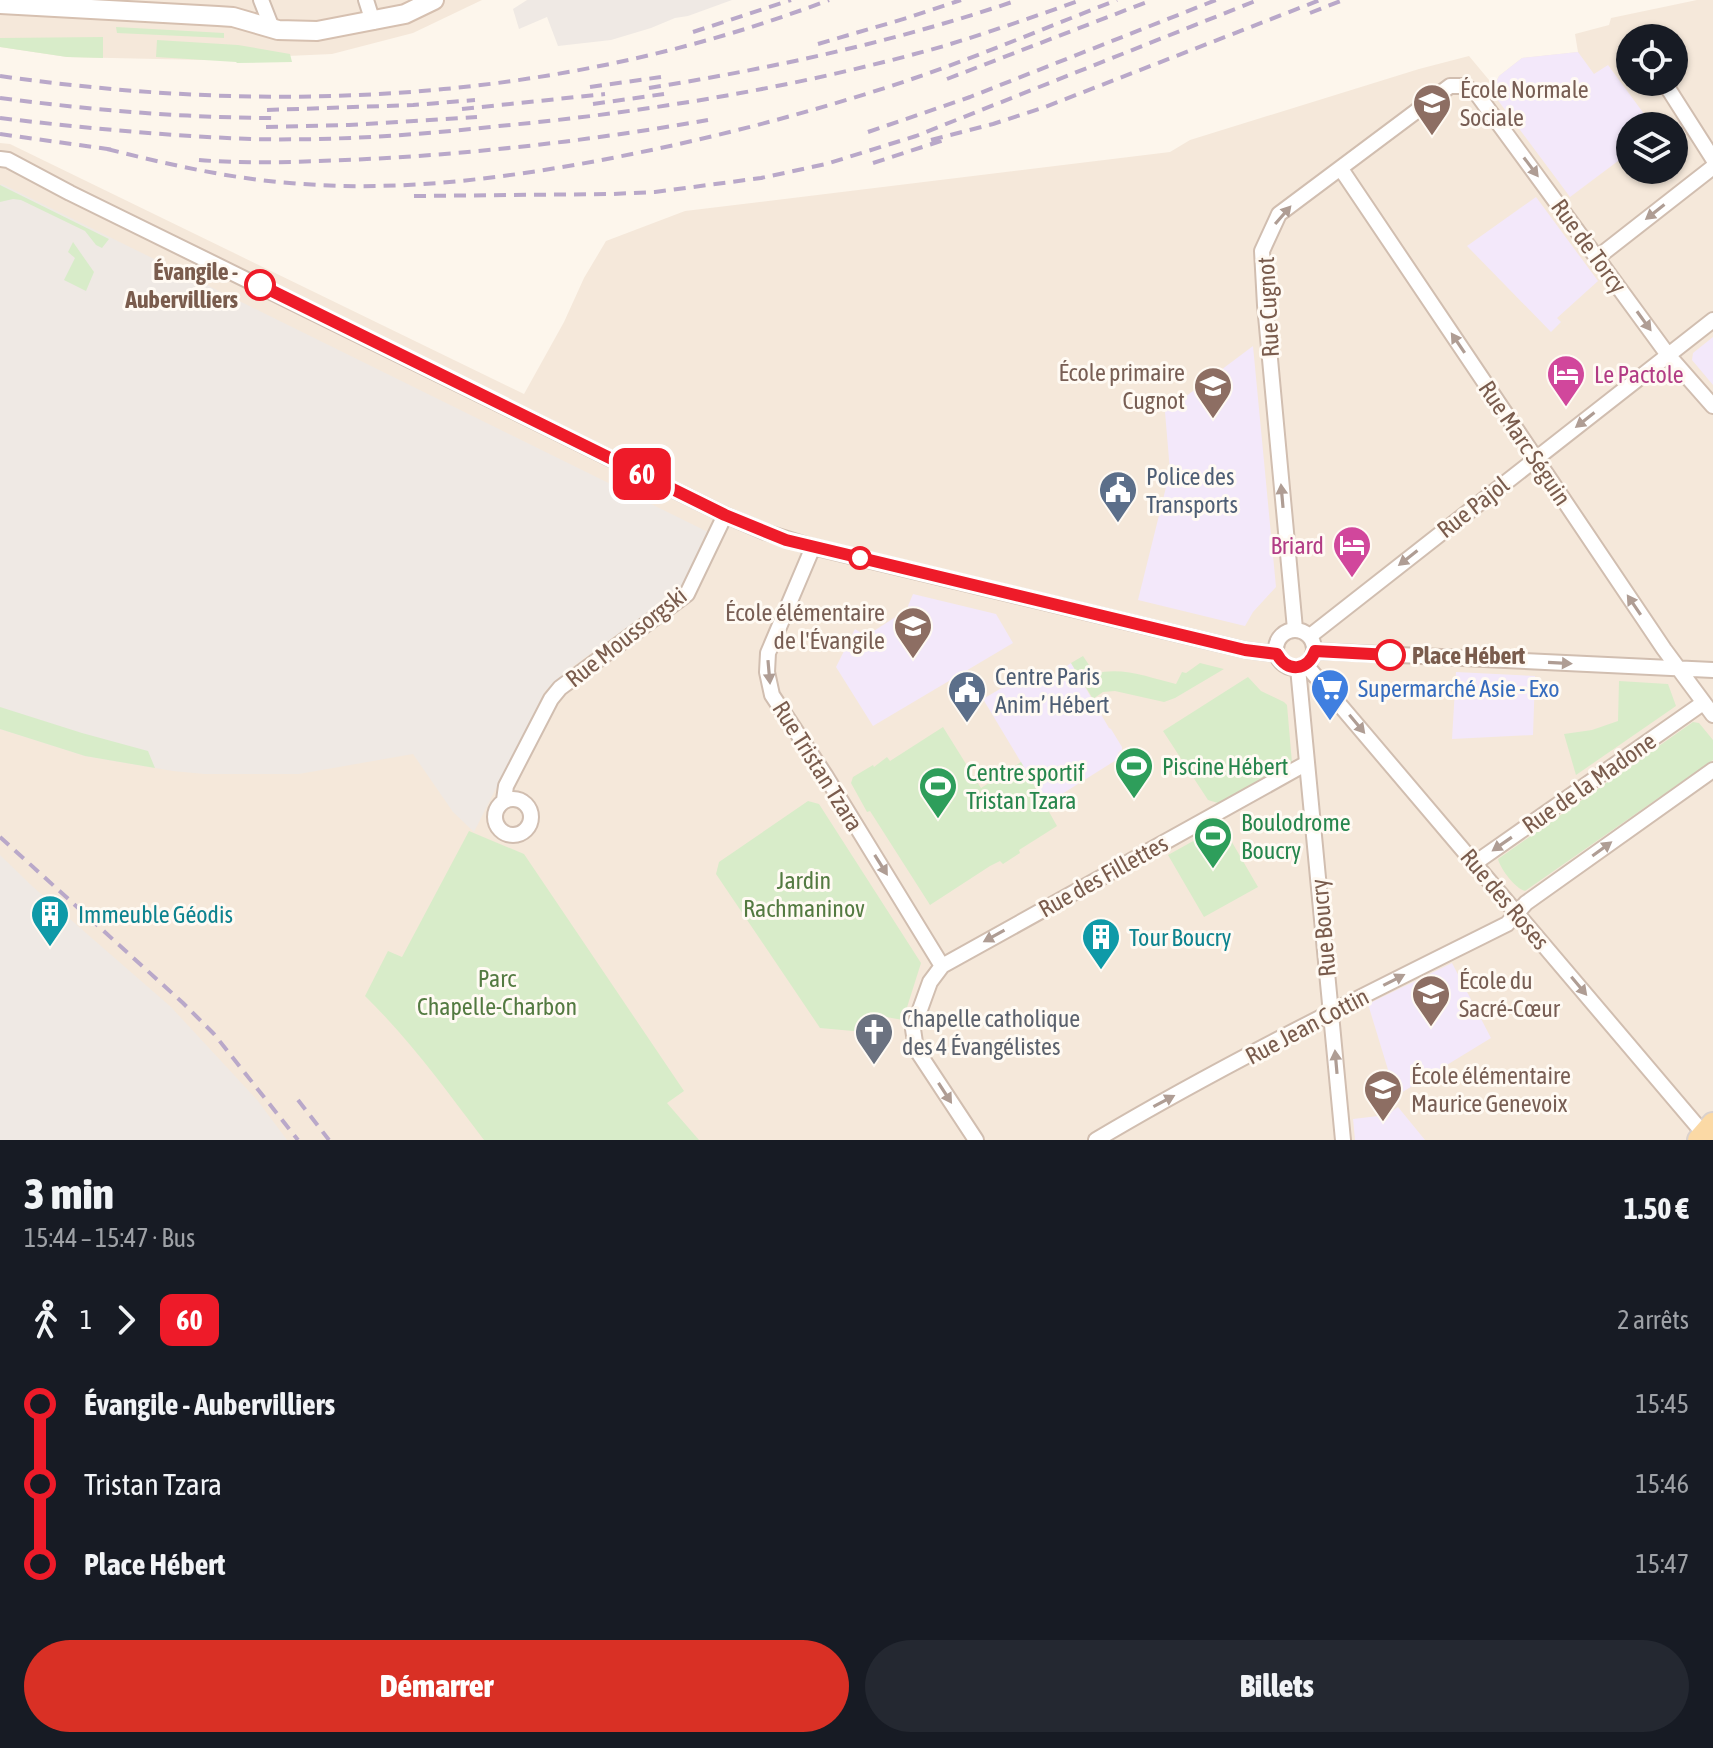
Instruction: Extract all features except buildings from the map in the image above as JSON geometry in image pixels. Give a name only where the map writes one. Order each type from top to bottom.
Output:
[{"type":"street","points":[[261,0],[272,28]]},
{"type":"street","points":[[366,0],[373,22]]},
{"type":"street","points":[[0,4],[233,17],[278,30],[317,31],[405,14],[434,0]]},
{"type":"street","name":"Rue Cugnot","points":[[1295,629],[1261,256],[1279,214],[1450,86],[1464,86]]},
{"type":"street","name":"Rue de Torcy","points":[[1464,86],[1477,94],[1668,355],[1713,406]]},
{"type":"street","points":[[1673,96],[1713,159]]},
{"type":"street","points":[[0,159],[8,160],[765,532],[813,547],[1245,650],[1277,654]]},
{"type":"street","points":[[1598,257],[1713,167]]},
{"type":"street","name":"Rue Marc Séguin","points":[[1341,169],[1678,669],[1713,715]]},
{"type":"street","name":"Rue Pajol","points":[[1313,643],[1535,458],[1713,320]]},
{"type":"street","name":"Rue Moussorgski","points":[[504,800],[506,786],[551,699],[560,688],[687,594],[725,515]]},
{"type":"street","name":"Rue Tristan Tzara","points":[[813,547],[768,653],[767,672],[772,695],[942,966]]},
{"type":"street","points":[[1295,629],[1303,631],[1313,643],[1312,659],[1302,666],[1285,665],[1277,654],[1276,647],[1282,635],[1295,629]]},
{"type":"street","points":[[1313,643],[1713,670]]},
{"type":"street","name":"Rue Boucry","points":[[1302,666],[1307,763],[1343,1140]]},
{"type":"street","name":"Rue des Roses","points":[[1302,666],[1706,1133]]},
{"type":"street","name":"Rue de la Madone","points":[[1475,863],[1703,703]]},
{"type":"street","name":"Rue des Fillettes","points":[[942,966],[1307,763]]},
{"type":"street","points":[[1517,913],[1526,903],[1713,770]]},
{"type":"street","name":"Rue Jean Cottin","points":[[1096,1140],[1331,1012],[1507,924],[1517,913]]},
{"type":"street","points":[[942,966],[930,982],[913,1029],[916,1049],[976,1140]]},
{"type":"shaded area","points":[[0,0],[482,0],[413,33],[332,54],[202,60],[67,57],[0,47]]},
{"type":"shaded area","points":[[527,0],[732,0],[611,40],[558,46],[547,17],[519,29],[513,9]]},
{"type":"shaded area","points":[[1697,0],[1713,0],[1713,1140],[0,1140],[0,143],[10,144],[524,394],[606,241],[685,211],[1170,152],[1190,140],[1469,56],[1494,86],[1499,76],[1522,58],[1578,52],[1575,34],[1609,25],[1611,18]]},
{"type":"shaded area","points":[[1578,52],[1594,74],[1608,65],[1616,76],[1616,96],[1631,96],[1643,112],[1616,112],[1616,162],[1570,197],[1497,99],[1494,86],[1499,76],[1522,58]]},
{"type":"shaded area","points":[[2,184],[708,532],[686,580],[678,590],[568,670],[545,691],[474,832],[453,812],[413,754],[299,774],[204,774],[85,756],[0,729]]},
{"type":"shaded area","points":[[1536,197],[1598,281],[1557,318],[1561,322],[1551,332],[1467,246]]},
{"type":"shaded area","points":[[1713,337],[1713,385],[1692,360],[1693,353]]},
{"type":"shaded area","points":[[1253,346],[1276,587],[1253,612],[1245,626],[1138,600],[1170,471],[1165,412]]},
{"type":"shaded area","name":"École élémentaire de l'Évangile","points":[[913,594],[996,614],[1013,643],[873,726],[836,667],[855,629],[866,636],[908,609]]},
{"type":"shaded area","points":[[1071,663],[1122,747],[1118,753],[1121,757],[1046,804],[983,699],[1030,671],[1058,678],[1061,670]]},
{"type":"shaded area","points":[[1456,672],[1535,676],[1533,735],[1452,739]]},
{"type":"shaded area","name":"Immeuble Géodis","points":[[0,855],[171,1007],[258,1101],[287,1140],[0,1140]]},
{"type":"shaded area","name":"École du Sacré-Cœur","points":[[1452,963],[1491,1038],[1396,1096],[1368,1004]]},
{"type":"shaded area","name":"École élémentaire Maurice Genevoix","points":[[1398,1107],[1425,1140],[1355,1140],[1353,1119],[1387,1115]]},
{"type":"green space","points":[[116,27],[224,33],[224,38],[117,33]]},
{"type":"green space","points":[[103,37],[103,58],[67,57],[0,47],[0,38]]},
{"type":"green space","points":[[157,40],[238,45],[290,54],[292,62],[237,63],[156,57]]},
{"type":"green space","points":[[0,185],[109,239],[102,248],[85,231],[21,200],[0,202]]},
{"type":"green space","points":[[73,242],[94,272],[86,291],[64,280],[75,258],[68,252]]},
{"type":"green space","points":[[1083,656],[1095,674],[1125,672],[1176,684],[1182,672],[1186,673],[1200,663],[1224,669],[1164,702],[1115,691],[1103,692],[1093,699],[1071,663]]},
{"type":"green space","points":[[1248,677],[1261,691],[1287,705],[1292,763],[1218,803],[1208,800],[1163,731]]},
{"type":"green space","points":[[1619,681],[1668,684],[1676,706],[1576,775],[1564,734],[1592,730],[1618,721]]},
{"type":"green space","points":[[0,707],[148,751],[155,768],[85,756],[0,729]]},
{"type":"green space","points":[[1693,722],[1699,723],[1713,740],[1713,760],[1525,891],[1509,878],[1498,859]]},
{"type":"green space","name":"Centre sportif Tristan Tzara","points":[[943,727],[981,788],[1021,762],[1057,826],[1003,864],[1000,861],[990,866],[930,905],[851,783],[853,777],[887,757],[890,761]]},
{"type":"green space","name":"Jardin Rachmaninov","points":[[808,801],[819,804],[921,963],[903,1020],[886,1017],[864,1032],[820,1028],[716,874],[719,862]]},
{"type":"green space","name":"Boulodrome Boucry","points":[[1222,825],[1258,887],[1204,917],[1168,855]]},
{"type":"green space","name":"Parc Chapelle-Charbon","points":[[469,831],[524,854],[684,1091],[667,1103],[699,1140],[484,1140],[442,1084],[365,996],[388,951],[402,957]]},
{"type":"railway","points":[[693,32],[791,0]]},
{"type":"railway","points":[[0,76],[105,88],[210,95],[315,96],[419,91],[523,79],[626,61],[728,34],[829,0]]},
{"type":"railway","points":[[818,44],[961,0]]},
{"type":"railway","points":[[649,88],[835,52],[1018,0]]},
{"type":"railway","points":[[0,118],[158,134],[283,139],[407,135],[555,120],[723,96],[834,74],[944,46],[1081,0]]},
{"type":"railway","points":[[107,149],[228,175],[303,184],[408,185],[511,175],[659,148],[814,109],[948,66],[1117,0]]},
{"type":"railway","points":[[947,79],[1152,0]]},
{"type":"railway","points":[[868,132],[970,97],[1216,0]]},
{"type":"railway","points":[[414,196],[655,192],[761,178],[826,164],[916,136],[1258,0]]},
{"type":"railway","points":[[931,140],[1045,107],[1320,0]]},
{"type":"railway","points":[[1310,13],[1343,0]]},
{"type":"railway","points":[[590,87],[661,77]]},
{"type":"railway","points":[[462,109],[605,94]]},
{"type":"railway","points":[[593,104],[664,94]]},
{"type":"railway","points":[[0,98],[208,117],[278,118]]},
{"type":"railway","points":[[267,110],[475,100]]},
{"type":"railway","points":[[266,127],[477,117]]},
{"type":"railway","points":[[199,160],[290,162],[436,155],[573,141],[708,120]]},
{"type":"railway","points":[[0,134],[115,150]]},
{"type":"railway","points":[[873,163],[944,140]]},
{"type":"railway","points":[[0,837],[214,1034],[298,1140]]},
{"type":"railway","points":[[298,1100],[329,1140]]},
{"type":"bus line","name":"60","points":[[260,285],[725,515],[786,540],[1245,650],[1277,654],[1285,665],[1291,667],[1306,665],[1315,651],[1390,655]]},
{"type":"place","name":"École Normale Sociale","points":[[1432,137]]},
{"type":"place","name":"Évangile - Aubervilliers","points":[[260,285]]},
{"type":"place","name":"Le Pactole","points":[[1566,408]]},
{"type":"place","name":"École primaire Cugnot","points":[[1213,420]]},
{"type":"place","name":"Police des Transports","points":[[1118,524]]},
{"type":"place","name":"Briard","points":[[1352,579]]},
{"type":"place","name":"Place Hébert","points":[[1390,655]]},
{"type":"place","name":"École élémentaire de l'Évangile","points":[[913,660]]},
{"type":"place","name":"Supermarché Asie - Exo","points":[[1330,722]]},
{"type":"place","name":"Centre Paris Anim’ Hébert","points":[[967,724]]},
{"type":"place","name":"Piscine Hébert","points":[[1134,800]]},
{"type":"place","name":"Centre sportif Tristan Tzara","points":[[938,820]]},
{"type":"place","name":"Boulodrome Boucry","points":[[1213,870]]},
{"type":"place","name":"Immeuble Géodis","points":[[50,948]]},
{"type":"place","name":"Tour Boucry","points":[[1101,971]]},
{"type":"place","name":"École du Sacré-Cœur","points":[[1431,1028]]},
{"type":"place","name":"Chapelle catholique des 4 Évangélistes","points":[[874,1066]]},
{"type":"place","name":"École élémentaire Maurice Genevoix","points":[[1383,1123]]}]
